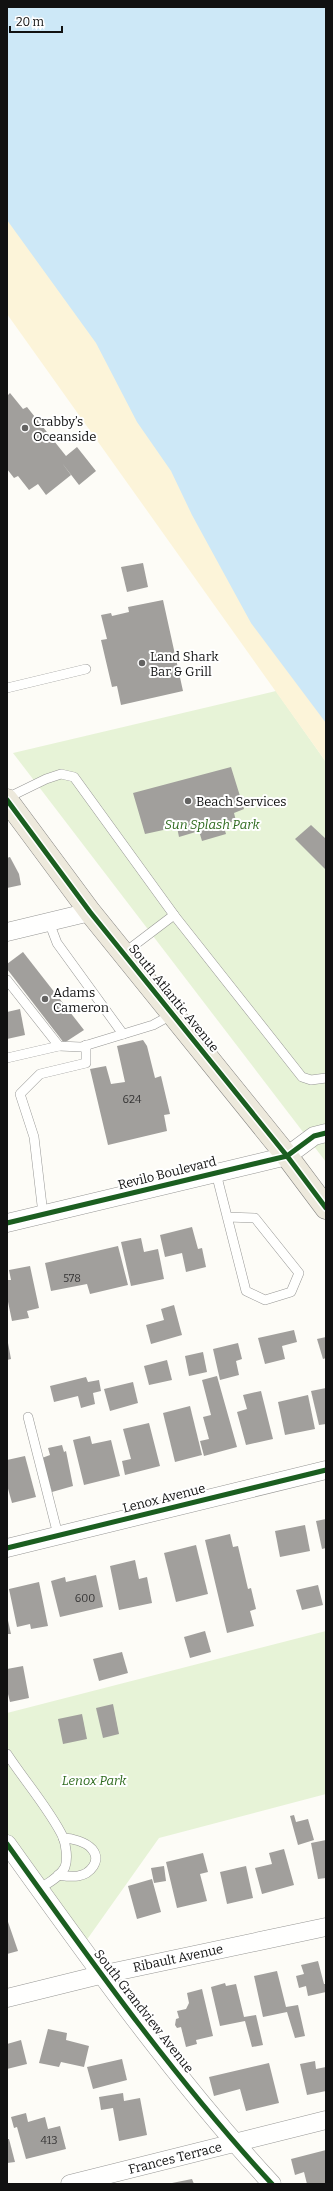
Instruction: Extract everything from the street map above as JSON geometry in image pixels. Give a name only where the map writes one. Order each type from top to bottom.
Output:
[{"type":"main road","name":"South Atlantic Avenue","points":[[7,799],[90,912],[288,1156],[326,1208]]},
{"type":"street","points":[[7,932],[90,912]]},
{"type":"street","name":"Revilo Boulevard","points":[[7,1223],[288,1156],[314,1136],[326,1133]]},
{"type":"street","name":"Lenox Avenue","points":[[7,1548],[326,1470]]},
{"type":"street","name":"South Grandview Avenue","points":[[7,1844],[100,1975],[235,2144],[272,2184]]},
{"type":"street","name":"Ribault Avenue","points":[[7,1998],[100,1975],[326,1927]]},
{"type":"street","name":"Frances Terrace","points":[[70,2184],[235,2144],[326,2120]]},
{"type":"lane","points":[[7,688],[86,669]]},
{"type":"lane","points":[[7,799],[46,779],[61,774],[74,777],[174,915],[302,1077],[311,1080],[326,1078]]},
{"type":"lane","points":[[124,953],[174,915]]},
{"type":"lane","points":[[49,922],[57,943],[123,1034]]},
{"type":"lane","points":[[7,980],[59,1046]]},
{"type":"lane","points":[[7,1058],[59,1046],[86,1045],[153,1025],[173,1014]]},
{"type":"lane","points":[[43,1214],[34,1137],[20,1094],[40,1074],[86,1063],[86,1045]]},
{"type":"lane","points":[[216,1173],[227,1217],[246,1291],[265,1300],[291,1292],[299,1273],[255,1218],[227,1217]]},
{"type":"lane","points":[[28,1417],[58,1535]]},
{"type":"lane","points":[[7,1754],[63,1838],[67,1851],[65,1866],[58,1875],[39,1889]]},
{"type":"lane","points":[[58,1875],[78,1876],[86,1873],[94,1867],[96,1859],[92,1849],[82,1843],[63,1838]]},
{"type":"green space","name":"Sun Splash Park","points":[[276,691],[326,762],[326,1162],[13,753]]},
{"type":"green space","name":"Lenox Park","points":[[326,1631],[326,1794],[159,1838],[81,1948],[7,1844],[7,1713]]},
{"type":"sand","points":[[7,7],[326,417],[326,762],[7,314]]},
{"type":"water","points":[[7,7],[326,7],[326,723],[251,623],[192,515],[171,471],[137,422],[96,343],[7,220]]},
{"type":"building","name":"Crabby’s Oceanside","points":[[10,393],[23,409],[27,407],[66,456],[77,447],[96,471],[79,485],[62,463],[71,475],[46,495],[38,484],[29,490],[18,476],[14,478],[7,469],[7,396]]},
{"type":"building","points":[[143,563],[148,587],[127,592],[121,567]]},
{"type":"building","name":"Land Shark Bar & Grill","points":[[163,600],[183,691],[121,705],[117,686],[112,687],[101,640],[107,639],[101,615],[111,613],[112,616],[129,612],[128,607]]},
{"type":"building","name":"Beach Services","points":[[231,767],[244,809],[234,813],[236,821],[223,824],[226,834],[202,841],[199,831],[179,837],[177,827],[145,834],[133,793]]},
{"type":"building","points":[[311,825],[326,839],[326,870],[295,839]]},
{"type":"building","points":[[10,857],[19,874],[21,885],[7,888],[7,858]]},
{"type":"building","name":"Adams Cameron","points":[[23,952],[84,1030],[64,1043],[7,969],[7,964]]},
{"type":"building","points":[[20,1009],[25,1035],[7,1039],[7,1012]]},
{"type":"building","points":[[143,1040],[147,1046],[155,1078],[161,1076],[170,1114],[164,1115],[167,1131],[108,1145],[90,1069],[106,1066],[111,1084],[125,1082],[117,1046]]},
{"type":"building","points":[[192,1227],[198,1249],[202,1248],[206,1267],[186,1272],[182,1253],[165,1257],[160,1235]]},
{"type":"building","points":[[141,1238],[144,1252],[158,1249],[164,1279],[131,1286],[121,1242]]},
{"type":"building","points":[[118,1246],[128,1285],[90,1294],[87,1284],[51,1291],[45,1263]]},
{"type":"building","points":[[30,1266],[39,1308],[27,1311],[29,1318],[12,1321],[7,1297],[7,1280],[11,1280],[9,1270]]},
{"type":"building","points":[[174,1305],[182,1335],[151,1344],[146,1325],[164,1320],[161,1309]]},
{"type":"building","points":[[294,1330],[297,1342],[282,1346],[285,1359],[265,1364],[258,1338]]},
{"type":"building","points":[[326,1337],[326,1358],[323,1359],[317,1339]]},
{"type":"building","points":[[8,1343],[11,1359],[7,1360],[7,1344]]},
{"type":"building","points":[[238,1343],[242,1359],[236,1361],[239,1375],[220,1380],[213,1349]]},
{"type":"building","points":[[203,1352],[207,1372],[189,1376],[185,1356]]},
{"type":"building","points":[[167,1360],[172,1380],[149,1385],[144,1366]]},
{"type":"building","points":[[217,1376],[237,1447],[204,1456],[200,1441],[209,1439],[203,1417],[211,1415],[202,1380]]},
{"type":"building","points":[[86,1377],[88,1382],[99,1380],[101,1391],[93,1393],[95,1404],[81,1408],[78,1396],[54,1402],[50,1386]]},
{"type":"building","points":[[133,1382],[138,1403],[110,1411],[104,1389]]},
{"type":"building","points":[[326,1388],[326,1424],[319,1425],[311,1391]]},
{"type":"building","points":[[261,1391],[273,1439],[246,1445],[237,1412],[247,1409],[243,1395]]},
{"type":"building","points":[[308,1395],[315,1429],[285,1435],[278,1402]]},
{"type":"building","points":[[190,1406],[202,1455],[175,1462],[163,1413]]},
{"type":"building","points":[[149,1423],[160,1466],[125,1475],[122,1461],[131,1459],[123,1429]]},
{"type":"building","points":[[90,1436],[92,1444],[111,1440],[120,1476],[84,1485],[73,1440]]},
{"type":"building","points":[[62,1445],[64,1452],[66,1451],[73,1486],[52,1492],[42,1458],[50,1455],[48,1448]]},
{"type":"building","points":[[25,1456],[36,1497],[12,1503],[7,1485],[7,1460]]},
{"type":"building","points":[[326,1519],[326,1548],[322,1549],[316,1521]]},
{"type":"building","points":[[305,1525],[310,1551],[280,1557],[275,1531]]},
{"type":"building","points":[[230,1534],[233,1547],[238,1546],[248,1589],[251,1588],[256,1609],[250,1611],[254,1626],[227,1633],[205,1540]]},
{"type":"building","points":[[196,1545],[208,1594],[176,1602],[164,1553]]},
{"type":"building","points":[[135,1560],[139,1579],[147,1577],[152,1603],[119,1610],[110,1566]]},
{"type":"building","points":[[96,1575],[103,1607],[60,1617],[51,1581],[65,1577],[66,1582]]},
{"type":"building","points":[[39,1582],[48,1626],[31,1629],[30,1624],[17,1627],[9,1589]]},
{"type":"building","points":[[318,1585],[323,1605],[302,1610],[296,1590]]},
{"type":"building","points":[[7,1616],[11,1634],[7,1634]]},
{"type":"building","points":[[205,1631],[211,1652],[190,1658],[184,1637]]},
{"type":"building","points":[[122,1652],[128,1673],[99,1681],[93,1659]]},
{"type":"building","points":[[23,1666],[29,1698],[10,1702],[7,1690],[7,1669]]},
{"type":"building","points":[[113,1704],[119,1734],[103,1738],[96,1708]]},
{"type":"building","points":[[82,1714],[87,1739],[63,1744],[58,1719]]},
{"type":"building","points":[[294,1815],[296,1822],[308,1819],[314,1840],[298,1845],[290,1816]]},
{"type":"building","points":[[326,1840],[326,1878],[318,1879],[311,1843]]},
{"type":"building","points":[[284,1849],[294,1885],[262,1894],[255,1868],[272,1864],[269,1853]]},
{"type":"building","points":[[203,1853],[208,1872],[200,1874],[207,1901],[177,1908],[166,1862]]},
{"type":"building","points":[[164,1866],[166,1881],[154,1883],[151,1868]]},
{"type":"building","points":[[246,1866],[253,1898],[227,1904],[220,1872]]},
{"type":"building","points":[[152,1879],[161,1912],[137,1919],[128,1886]]},
{"type":"building","points":[[7,1919],[18,1951],[7,1954]]},
{"type":"building","points":[[318,1961],[324,1984],[326,1984],[326,1992],[308,1996],[306,1986],[299,1988],[296,1976],[304,1974],[301,1965]]},
{"type":"building","points":[[277,1971],[286,2007],[298,2005],[305,2036],[295,2038],[287,2012],[263,2017],[254,1976]]},
{"type":"building","points":[[225,1983],[226,1986],[236,1984],[244,2017],[256,2015],[263,2045],[252,2047],[245,2021],[220,2026],[211,1987]]},
{"type":"building","points":[[202,1989],[213,2036],[196,2040],[197,2044],[186,2047],[181,2027],[177,2028],[175,2025],[176,2019],[179,2018],[177,2011],[186,2009],[189,2003],[187,1993]]},
{"type":"building","points":[[48,2029],[67,2033],[66,2040],[89,2046],[84,2067],[61,2062],[59,2067],[39,2063]]},
{"type":"building","points":[[21,2040],[27,2064],[7,2069],[7,2044]]},
{"type":"building","points":[[122,2059],[127,2080],[93,2089],[87,2067]]},
{"type":"building","points":[[315,2061],[316,2069],[326,2067],[326,2091],[307,2095],[300,2064]]},
{"type":"building","points":[[269,2063],[279,2103],[246,2111],[240,2089],[214,2096],[209,2077]]},
{"type":"building","points":[[123,2093],[124,2101],[140,2098],[147,2135],[119,2141],[113,2108],[101,2110],[99,2097]]},
{"type":"building","points":[[26,2113],[28,2122],[45,2117],[48,2129],[60,2126],[66,2149],[26,2159],[17,2127],[14,2128],[11,2117]]},
{"type":"building","points":[[7,2139],[9,2139],[15,2162],[7,2163]]},
{"type":"building","points":[[326,2150],[326,2184],[307,2184],[304,2172],[295,2175],[291,2159]]},
{"type":"building","points":[[192,2179],[194,2184],[172,2184],[172,2183]]},
{"type":"cycle path","points":[[7,800],[90,912],[287,1156],[326,1208]]},
{"type":"cycle path","points":[[7,1223],[287,1156],[314,1136],[326,1133]]},
{"type":"cycle path","points":[[7,1548],[326,1470]]},
{"type":"cycle path","points":[[7,1844],[70,1932],[167,2061],[201,2103],[272,2184]]},
{"type":"place","name":"Crabby’s Oceanside","points":[[25,428]]},
{"type":"place","name":"Land Shark Bar & Grill","points":[[142,663]]},
{"type":"place","name":"Beach Services","points":[[188,801]]},
{"type":"place","name":"Adams Cameron","points":[[45,999]]}]
